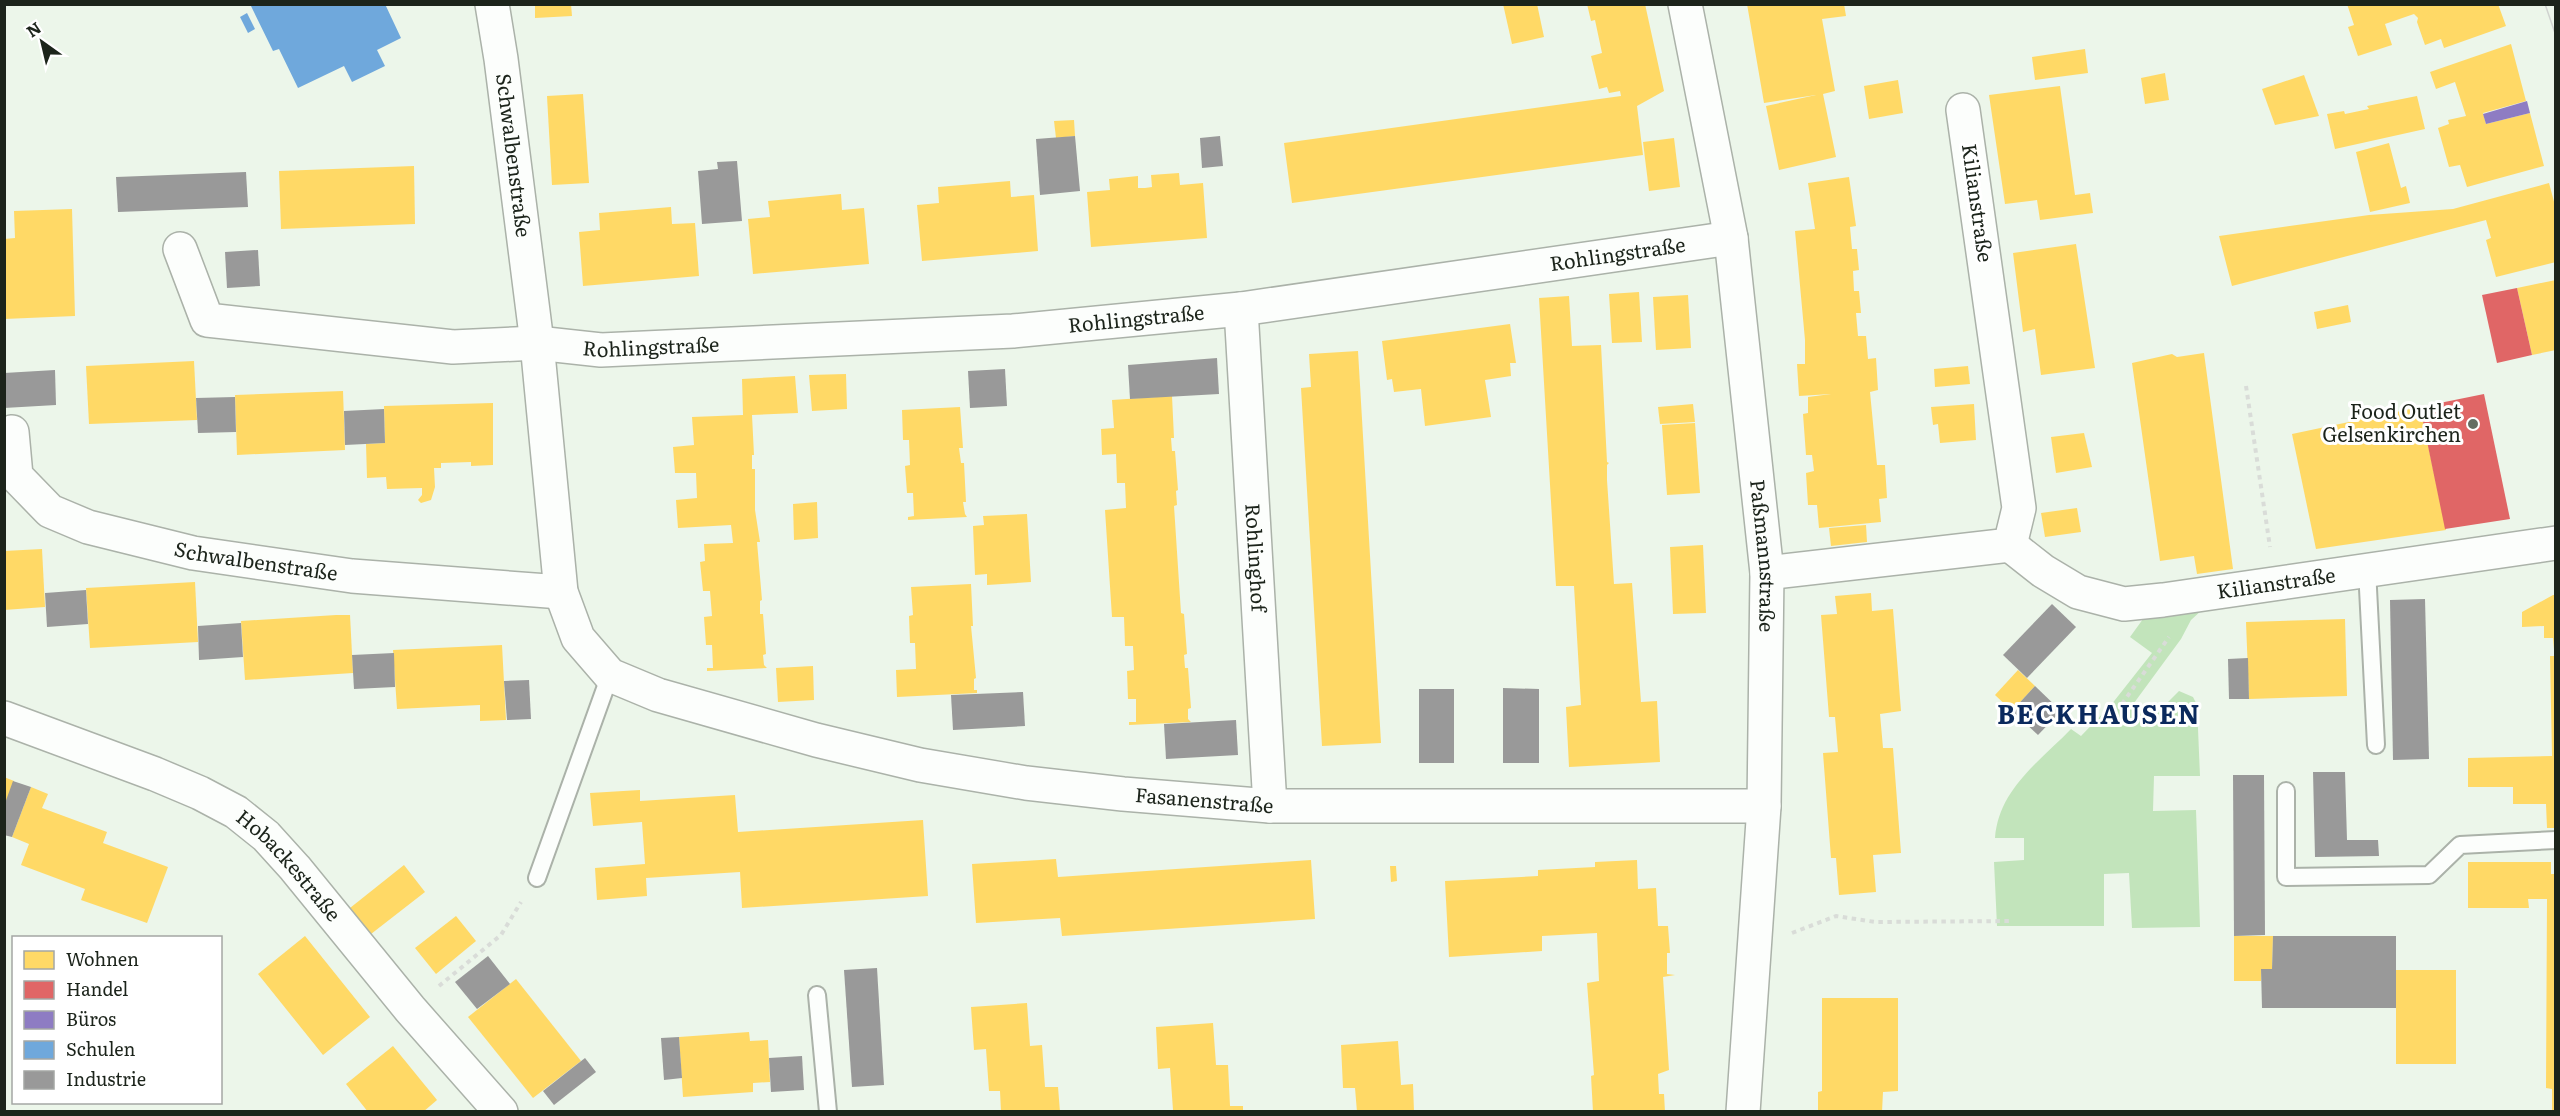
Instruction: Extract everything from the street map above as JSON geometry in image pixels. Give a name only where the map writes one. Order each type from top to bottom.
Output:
[{"type":"street","name":"Schwalbenstraße","points":[[492,4],[537,343],[561,592],[578,638],[610,675],[658,695]]},
{"type":"street","name":"Paßmannstraße","points":[[1685,4],[1731,238],[1767,573],[1764,806],[1743,1112]]},
{"type":"street","name":"Kilianstraße","points":[[1963,110],[2019,508],[2010,545],[2043,571],[2078,592],[2124,604],[2556,543]]},
{"type":"street","name":"Rohlingstraße","points":[[537,343],[601,350],[1001,332],[1241,309],[1731,238]]},
{"type":"street","points":[[180,249],[207,320],[453,347],[537,343]]},
{"type":"street","name":"Rohlinghof","points":[[1241,309],[1270,806]]},
{"type":"street","name":"Schwalbenstraße","points":[[12,432],[16,476],[50,512],[88,527],[194,552],[352,576],[561,592]]},
{"type":"street","points":[[1767,573],[2010,545]]},
{"type":"street","name":"Fasanenstraße","points":[[658,695],[816,740],[920,765],[1091,790],[1270,806],[1764,806]]},
{"type":"street","name":"Hobackestraße","points":[[4,718],[154,774],[200,793],[236,812],[266,836],[295,868],[410,1009],[501,1112]]},
{"type":"lane","points":[[2367,569],[2376,745]]},
{"type":"lane","points":[[537,878],[610,675]]},
{"type":"lane","points":[[2286,791],[2286,877],[2429,875],[2460,845],[2556,840]]},
{"type":"lane","points":[[817,994],[828,1112]]},
{"type":"path","points":[[2246,386],[2275,583]]},
{"type":"path","points":[[2122,704],[2168,639],[2184,597]]},
{"type":"path","points":[[410,1009],[501,935],[537,878]]},
{"type":"path","points":[[1755,947],[1836,916],[1875,922],[2013,921]]},
{"type":"green space","points":[[2202,610],[2191,620],[2181,639],[2134,703],[2152,718],[2179,691],[2193,697],[2197,705],[2200,776],[2154,776],[2153,811],[2196,810],[2200,927],[2132,928],[2129,873],[2104,874],[2104,926],[1997,926],[1994,862],[2024,860],[2024,838],[1995,838],[1998,821],[2012,791],[2022,777],[2071,729],[2081,736],[2111,705],[2152,653],[2130,637],[2143,619]]},
{"type":"building: Wohnen","points":[[535,4],[571,4],[572,16],[535,18]]},
{"type":"building: Wohnen","points":[[1503,4],[1537,4],[1544,37],[1512,44]]},
{"type":"building: Wohnen","points":[[1587,4],[1645,4],[1664,91],[1637,106],[1643,155],[1292,203],[1284,143],[1621,96],[1620,91],[1609,93],[1607,87],[1599,89],[1591,56],[1602,53],[1595,20],[1591,21]]},
{"type":"building: Wohnen","points":[[1747,4],[1844,4],[1846,16],[1822,19],[1835,91],[1823,94],[1836,157],[1779,170],[1766,106],[1816,95],[1764,103]]},
{"type":"building: Wohnen","points":[[2347,4],[2498,4],[2506,26],[2444,48],[2441,39],[2425,45],[2417,22],[2418,18],[2414,14],[2385,24],[2392,45],[2358,56],[2348,27],[2354,25]]},
{"type":"building: Wohnen","points":[[2511,44],[2526,101],[2483,113],[2486,124],[2530,113],[2544,166],[2467,187],[2460,165],[2449,167],[2438,128],[2449,124],[2448,120],[2466,116],[2455,82],[2436,89],[2430,72]]},
{"type":"building: Wohnen","points":[[2085,49],[2088,73],[2035,80],[2032,57]]},
{"type":"building: Wohnen","points":[[2165,73],[2169,100],[2145,104],[2141,78]]},
{"type":"building: Wohnen","points":[[2304,75],[2319,116],[2275,125],[2262,89]]},
{"type":"building: Wohnen","points":[[1898,80],[1903,113],[1869,119],[1864,86]]},
{"type":"building: Wohnen","points":[[2060,86],[2075,195],[2090,193],[2093,213],[2040,220],[2037,200],[2005,204],[1989,95]]},
{"type":"building: Wohnen","points":[[583,94],[589,183],[552,185],[547,96]]},
{"type":"building: Wohnen","points":[[2417,96],[2425,129],[2335,149],[2327,114],[2344,111],[2345,114],[2369,109],[2367,106]]},
{"type":"building: Wohnen","points":[[1074,120],[1075,136],[1056,138],[1054,121]]},
{"type":"building: Wohnen","points":[[1674,138],[1680,187],[1649,191],[1643,142]]},
{"type":"building: Wohnen","points":[[2389,143],[2401,188],[2406,186],[2410,203],[2370,212],[2356,152]]},
{"type":"building: Wohnen","points":[[414,166],[415,224],[281,229],[279,171]]},
{"type":"building: Wohnen","points":[[1179,173],[1180,185],[1203,183],[1207,238],[1091,247],[1087,192],[1110,190],[1109,179],[1138,176],[1138,188],[1145,188],[1152,187],[1151,175]]},
{"type":"building: Wohnen","points":[[1849,177],[1856,226],[1850,227],[1852,249],[1857,249],[1859,270],[1853,271],[1854,291],[1859,291],[1861,313],[1856,313],[1858,336],[1866,336],[1868,359],[1876,358],[1878,390],[1870,392],[1877,465],[1885,465],[1887,498],[1879,499],[1881,522],[1819,528],[1817,505],[1808,505],[1806,473],[1814,471],[1812,455],[1806,455],[1803,414],[1808,413],[1808,397],[1831,394],[1799,396],[1797,364],[1805,364],[1805,340],[1795,231],[1815,229],[1808,183]]},
{"type":"building: Wohnen","points":[[1010,181],[1011,197],[1034,195],[1038,251],[922,261],[917,205],[939,203],[938,187]]},
{"type":"building: Wohnen","points":[[2549,183],[2556,209],[2556,262],[2496,277],[2486,240],[2491,238],[2486,220],[2232,286],[2219,236],[2369,215],[2453,209]]},
{"type":"building: Wohnen","points":[[841,194],[842,210],[864,208],[869,264],[753,274],[748,219],[770,217],[768,201]]},
{"type":"building: Wohnen","points":[[671,207],[672,224],[695,223],[699,276],[583,286],[579,232],[600,230],[599,213]]},
{"type":"building: Wohnen","points":[[72,209],[75,316],[4,319],[4,239],[15,238],[14,211]]},
{"type":"building: Wohnen","points":[[2076,244],[2095,368],[2041,375],[2035,329],[2023,332],[2013,253]]},
{"type":"building: Wohnen","points":[[2556,280],[2556,350],[2532,355],[2517,288]]},
{"type":"building: Wohnen","points":[[1639,292],[1642,342],[1612,343],[1609,294]]},
{"type":"building: Wohnen","points":[[1688,295],[1691,348],[1656,350],[1653,297]]},
{"type":"building: Wohnen","points":[[1569,296],[1572,346],[1601,345],[1614,584],[1632,583],[1641,702],[1657,701],[1660,762],[1569,767],[1566,707],[1581,705],[1574,586],[1556,586],[1539,298]]},
{"type":"building: Wohnen","points":[[2348,305],[2351,322],[2317,329],[2314,312]]},
{"type":"building: Wohnen","points":[[1510,324],[1516,363],[1510,363],[1511,376],[1485,380],[1491,417],[1425,426],[1421,389],[1394,392],[1392,379],[1387,380],[1382,341]]},
{"type":"building: Wohnen","points":[[1358,351],[1381,743],[1322,746],[1301,388],[1311,387],[1309,354]]},
{"type":"building: Wohnen","points":[[2204,353],[2233,569],[2197,574],[2194,556],[2160,561],[2132,363],[2172,354],[2177,357]]},
{"type":"building: Wohnen","points":[[194,361],[197,420],[89,424],[86,366]]},
{"type":"building: Wohnen","points":[[1968,366],[1970,384],[1935,387],[1934,369]]},
{"type":"building: Wohnen","points":[[846,374],[847,409],[812,411],[809,375]]},
{"type":"building: Wohnen","points":[[795,376],[798,413],[752,415],[754,455],[752,455],[752,469],[755,469],[755,510],[760,542],[757,542],[762,600],[760,601],[760,614],[763,614],[766,654],[763,655],[764,665],[767,668],[707,671],[707,668],[713,668],[712,645],[706,645],[704,617],[712,616],[710,591],[703,591],[700,562],[705,561],[704,544],[733,543],[731,525],[678,528],[676,500],[697,498],[696,473],[675,473],[673,447],[694,445],[692,417],[743,415],[742,379]]},
{"type":"building: Wohnen","points":[[343,391],[345,450],[237,455],[235,395]]},
{"type":"building: Wohnen","points":[[1172,396],[1174,438],[1171,438],[1172,451],[1175,451],[1178,490],[1176,491],[1177,505],[1174,506],[1181,613],[1184,614],[1187,654],[1184,655],[1185,668],[1188,668],[1191,708],[1188,709],[1188,719],[1191,722],[1129,725],[1129,722],[1136,722],[1136,699],[1128,699],[1127,671],[1134,670],[1133,646],[1125,646],[1124,617],[1112,617],[1105,510],[1126,508],[1125,483],[1117,483],[1116,454],[1102,455],[1101,429],[1114,428],[1112,400]]},
{"type":"building: Wohnen","points":[[493,403],[493,465],[471,466],[471,462],[441,463],[441,468],[434,468],[435,487],[431,500],[421,503],[418,500],[422,495],[422,488],[387,489],[386,477],[367,478],[366,444],[385,443],[384,406]]},
{"type":"building: Wohnen","points":[[1693,404],[1695,422],[1660,424],[1658,407]]},
{"type":"building: Wohnen","points":[[1974,404],[1976,440],[1940,443],[1938,424],[1933,425],[1931,407]]},
{"type":"building: Wohnen","points":[[960,407],[963,448],[959,448],[961,463],[964,463],[966,502],[963,502],[967,517],[908,520],[908,517],[914,516],[913,493],[907,493],[905,466],[910,465],[909,440],[903,440],[902,410]]},
{"type":"building: Wohnen","points":[[2420,407],[2446,530],[2316,549],[2292,434]]},
{"type":"building: Wohnen","points":[[1695,423],[1700,493],[1667,495],[1662,425]]},
{"type":"building: Wohnen","points":[[2084,433],[2092,467],[2056,473],[2051,437]]},
{"type":"building: Wohnen","points":[[817,502],[818,538],[794,540],[793,504]]},
{"type":"building: Wohnen","points":[[2077,508],[2081,532],[2045,537],[2041,513]]},
{"type":"building: Wohnen","points":[[1027,514],[1031,582],[987,585],[987,574],[975,575],[973,526],[984,525],[983,516]]},
{"type":"building: Wohnen","points":[[1866,525],[1867,542],[1831,546],[1829,528]]},
{"type":"building: Wohnen","points":[[1703,545],[1706,613],[1673,614],[1670,547]]},
{"type":"building: Wohnen","points":[[42,549],[45,607],[4,610],[4,551]]},
{"type":"building: Wohnen","points":[[195,582],[198,642],[90,648],[86,588]]},
{"type":"building: Wohnen","points":[[971,584],[973,626],[971,626],[976,678],[974,679],[974,690],[977,690],[977,693],[897,697],[896,670],[916,669],[915,643],[910,643],[909,616],[913,615],[911,587]]},
{"type":"building: Wohnen","points":[[1871,593],[1872,611],[1893,609],[1901,711],[1880,714],[1883,748],[1893,748],[1901,853],[1873,855],[1876,892],[1839,895],[1836,858],[1831,858],[1823,753],[1838,752],[1835,717],[1829,717],[1821,615],[1837,614],[1835,596]]},
{"type":"building: Wohnen","points":[[2556,595],[2556,650],[2554,650],[2553,638],[2544,638],[2544,626],[2522,627],[2522,612]]},
{"type":"building: Wohnen","points":[[350,615],[353,673],[245,680],[241,621]]},
{"type":"building: Wohnen","points":[[2345,619],[2347,696],[2249,699],[2246,622]]},
{"type":"building: Wohnen","points":[[502,645],[506,720],[480,721],[480,705],[397,709],[393,650]]},
{"type":"building: Wohnen","points":[[2550,656],[2556,656],[2556,828],[2547,828],[2546,804],[2513,804],[2513,787],[2468,787],[2468,758],[2552,756]]},
{"type":"building: Wohnen","points":[[813,666],[814,700],[778,702],[776,668]]},
{"type":"building: Wohnen","points":[[2018,670],[2035,686],[2012,711],[1995,695]]},
{"type":"building: Wohnen","points":[[4,777],[14,781],[5,805],[4,805]]},
{"type":"building: Wohnen","points":[[31,787],[48,794],[42,808],[107,832],[103,843],[168,867],[147,923],[81,900],[85,889],[21,865],[29,844],[12,837]]},
{"type":"building: Wohnen","points":[[640,790],[640,801],[735,795],[738,832],[923,820],[928,896],[742,908],[740,872],[646,878],[647,896],[597,900],[595,868],[645,864],[642,822],[593,826],[590,793]]},
{"type":"building: Wohnen","points":[[1056,859],[1058,877],[1311,860],[1315,919],[1062,936],[1060,918],[976,923],[972,864]]},
{"type":"building: Wohnen","points":[[1637,860],[1638,889],[1656,888],[1658,926],[1668,926],[1670,953],[1667,953],[1667,974],[1675,975],[1663,977],[1669,1070],[1658,1074],[1659,1094],[1664,1094],[1665,1112],[1593,1112],[1591,1076],[1594,1075],[1587,983],[1599,981],[1597,933],[1542,936],[1542,951],[1449,957],[1445,881],[1538,876],[1538,870],[1595,867],[1595,862]]},
{"type":"building: Wohnen","points":[[2468,862],[2551,862],[2551,874],[2556,874],[2556,1112],[2552,1112],[2552,1089],[2546,1088],[2547,899],[2528,899],[2529,908],[2468,908]]},
{"type":"building: Wohnen","points":[[404,865],[425,892],[371,934],[350,908]]},
{"type":"building: Wohnen","points":[[1390,866],[1396,866],[1397,881],[1391,882]]},
{"type":"building: Wohnen","points":[[456,916],[476,941],[436,974],[415,948]]},
{"type":"building: Wohnen","points":[[305,936],[370,1017],[323,1055],[258,974]]},
{"type":"building: Wohnen","points":[[2234,936],[2273,936],[2272,969],[2261,969],[2261,981],[2234,981]]},
{"type":"building: Wohnen","points":[[2396,970],[2456,970],[2456,1064],[2396,1064]]},
{"type":"building: Wohnen","points":[[516,979],[581,1061],[533,1098],[468,1017]]},
{"type":"building: Wohnen","points":[[1822,998],[1898,998],[1898,1091],[1883,1092],[1882,1112],[1818,1112],[1818,1092],[1822,1091]]},
{"type":"building: Wohnen","points":[[1027,1003],[1030,1046],[1042,1045],[1045,1087],[1058,1087],[1060,1112],[1001,1112],[1000,1091],[989,1091],[986,1049],[974,1050],[971,1007]]},
{"type":"building: Wohnen","points":[[1213,1023],[1216,1065],[1228,1065],[1230,1106],[1243,1106],[1243,1112],[1173,1110],[1170,1068],[1158,1069],[1156,1027]]},
{"type":"building: Wohnen","points":[[749,1032],[750,1041],[768,1040],[770,1082],[753,1083],[753,1092],[683,1097],[679,1037]]},
{"type":"building: Wohnen","points":[[1398,1041],[1401,1085],[1413,1084],[1414,1112],[1357,1112],[1355,1088],[1343,1088],[1341,1045]]},
{"type":"building: Wohnen","points":[[393,1046],[437,1100],[423,1112],[368,1112],[346,1084]]},
{"type":"building: Handel","points":[[2517,288],[2532,355],[2497,363],[2482,295]]},
{"type":"building: Handel","points":[[2484,394],[2510,519],[2445,529],[2420,407]]},
{"type":"building: Büros","points":[[2527,101],[2530,113],[2486,124],[2483,114]]},
{"type":"building: Schulen","points":[[250,4],[385,4],[401,38],[377,50],[385,66],[352,82],[344,66],[298,88],[279,49],[273,51]]},
{"type":"building: Schulen","points":[[247,13],[255,29],[248,33],[240,17]]},
{"type":"building: Industrie","points":[[1075,136],[1080,191],[1040,195],[1036,139]]},
{"type":"building: Industrie","points":[[1220,136],[1223,166],[1202,168],[1200,138]]},
{"type":"building: Industrie","points":[[737,161],[742,221],[702,224],[698,171],[718,169],[717,162]]},
{"type":"building: Industrie","points":[[246,172],[248,207],[118,212],[116,177]]},
{"type":"building: Industrie","points":[[258,250],[260,286],[227,288],[225,252]]},
{"type":"building: Industrie","points":[[1217,358],[1219,394],[1130,399],[1128,365]]},
{"type":"building: Industrie","points":[[1005,369],[1007,406],[970,408],[968,371]]},
{"type":"building: Industrie","points":[[55,370],[56,405],[4,408],[4,373]]},
{"type":"building: Industrie","points":[[235,397],[236,432],[198,433],[196,398]]},
{"type":"building: Industrie","points":[[384,409],[385,443],[345,445],[344,411]]},
{"type":"building: Industrie","points":[[86,590],[88,624],[47,627],[45,593]]},
{"type":"building: Industrie","points":[[2425,599],[2429,759],[2393,760],[2390,600]]},
{"type":"building: Industrie","points":[[2052,604],[2076,627],[2027,678],[2003,655]]},
{"type":"building: Industrie","points":[[241,623],[243,657],[199,660],[198,626]]},
{"type":"building: Industrie","points":[[394,653],[395,687],[354,689],[352,655]]},
{"type":"building: Industrie","points":[[2248,658],[2249,699],[2229,699],[2228,659]]},
{"type":"building: Industrie","points":[[529,680],[531,719],[507,720],[504,681]]},
{"type":"building: Industrie","points":[[2035,686],[2061,711],[2038,735],[2012,711]]},
{"type":"building: Industrie","points":[[1503,688],[1539,689],[1539,763],[1503,763]]},
{"type":"building: Industrie","points":[[1419,689],[1454,689],[1454,763],[1419,763]]},
{"type":"building: Industrie","points":[[1023,692],[1025,726],[953,730],[951,695]]},
{"type":"building: Industrie","points":[[1236,720],[1238,755],[1166,759],[1164,724]]},
{"type":"building: Industrie","points":[[2313,772],[2345,772],[2347,840],[2378,840],[2379,856],[2315,857]]},
{"type":"building: Industrie","points":[[2233,775],[2264,775],[2265,935],[2234,936]]},
{"type":"building: Industrie","points":[[13,781],[31,787],[12,837],[4,835],[4,806]]},
{"type":"building: Industrie","points":[[2273,936],[2396,936],[2396,1008],[2262,1008],[2261,969],[2272,969]]},
{"type":"building: Industrie","points":[[488,956],[510,984],[477,1009],[455,982]]},
{"type":"building: Industrie","points":[[877,968],[884,1085],[852,1087],[844,970]]},
{"type":"building: Industrie","points":[[679,1037],[682,1078],[664,1080],[661,1038]]},
{"type":"building: Industrie","points":[[802,1056],[804,1090],[771,1092],[769,1058]]},
{"type":"building: Industrie","points":[[585,1058],[596,1072],[554,1105],[543,1091]]},
{"type":"tram line","points":[[2545,4],[2556,36]]},
{"type":"place","name":"Food Outlet Gelsenkirchen","points":[[2473,424]]},
{"type":"district","name":"BECKHAUSEN","points":[[2099,715]]}]
